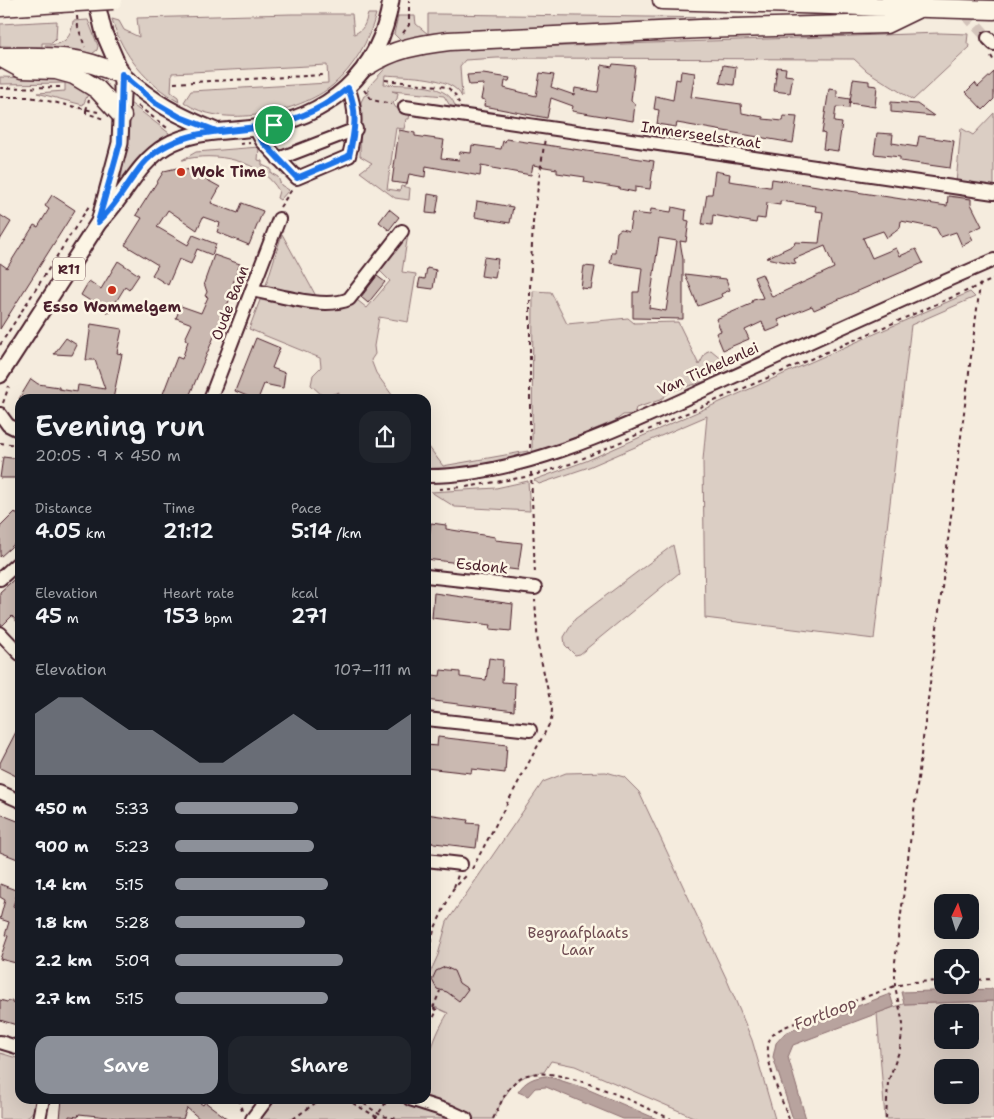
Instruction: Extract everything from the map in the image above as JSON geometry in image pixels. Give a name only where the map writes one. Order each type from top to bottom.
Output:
[{"type":"highway","points":[[0,7],[113,0]]},
{"type":"highway","points":[[662,0],[994,10]]},
{"type":"highway","points":[[367,66],[390,53],[413,46],[449,41],[700,29],[886,24],[919,8]]},
{"type":"highway","points":[[0,57],[49,56],[90,62],[122,74]]},
{"type":"highway","points":[[0,57],[22,69],[56,70],[74,75],[96,89],[114,119]]},
{"type":"main road","name":"R11","points":[[96,0],[104,33],[122,74],[122,95],[114,119],[115,164],[98,222]]},
{"type":"main road","name":"R11","points":[[0,375],[98,222],[114,208],[144,162],[176,142],[194,136],[255,128],[295,119],[337,97],[348,88],[367,66],[388,19],[391,0]]},
{"type":"main road","name":"R11","points":[[122,74],[156,103],[180,117],[219,132]]},
{"type":"street","points":[[255,128],[262,141],[297,178],[349,156],[356,129],[353,100],[348,88]]},
{"type":"street","name":"Immerseelstraat","points":[[405,107],[994,193]]},
{"type":"street","points":[[278,160],[356,129]]},
{"type":"street","name":"Oude Baan","points":[[212,394],[279,219]]},
{"type":"street","points":[[252,290],[321,302],[342,302],[348,299],[402,231]]},
{"type":"street","name":"Van Tichelenlei","points":[[431,476],[472,472],[530,460],[569,447],[690,396],[994,260]]},
{"type":"street","points":[[0,414],[8,425],[15,429]]},
{"type":"street","points":[[0,433],[15,432]]},
{"type":"street","points":[[0,579],[15,566]]},
{"type":"street","name":"Esdonk","points":[[431,577],[535,588]]},
{"type":"street","points":[[0,633],[15,649]]},
{"type":"street","points":[[431,720],[530,730]]},
{"type":"street","points":[[0,792],[15,799]]},
{"type":"street","points":[[431,861],[461,864]]},
{"type":"street","points":[[0,1042],[15,1046]]},
{"type":"street","points":[[39,1119],[42,1104]]},
{"type":"street","points":[[252,1119],[263,1104]]},
{"type":"street","points":[[426,1104],[466,1119]]},
{"type":"path","points":[[77,9],[78,27],[90,62]]},
{"type":"path","points":[[174,83],[324,75]]},
{"type":"path","points":[[385,80],[447,87],[454,93],[459,104],[460,115]]},
{"type":"path","points":[[0,88],[63,87]]},
{"type":"path","points":[[364,90],[372,100],[405,107]]},
{"type":"path","points":[[122,95],[170,131],[176,142]]},
{"type":"path","points":[[0,97],[30,96],[86,110],[86,113],[114,119]]},
{"type":"path","points":[[530,460],[533,222],[546,128]]},
{"type":"path","points":[[279,219],[279,208],[290,196],[297,178]]},
{"type":"path","points":[[0,345],[90,205]]},
{"type":"path","points":[[886,1119],[888,1082],[900,1048],[904,1024],[895,986],[896,962],[980,286],[976,267]]},
{"type":"path","points":[[0,443],[15,445]]},
{"type":"path","points":[[979,980],[994,979]]},
{"type":"path","points":[[789,1119],[768,1057],[770,1041],[773,1035],[787,1026],[895,986],[934,982]]},
{"type":"path","points":[[432,1020],[437,1010],[432,1008],[440,991]]},
{"type":"path","points":[[493,1119],[510,1088],[518,1079],[534,1072],[544,1072],[582,1082],[672,1119]]},
{"type":"path","points":[[294,1119],[314,1104]]},
{"type":"path","points":[[354,1104],[380,1119]]},
{"type":"path","points":[[364,1104],[377,1114],[398,1119]]},
{"type":"path","points":[[376,1118],[384,1104]]},
{"type":"green space","points":[[352,14],[354,34],[362,29],[368,14],[376,14],[360,53],[348,70],[333,85],[319,95],[281,110],[260,115],[238,116],[218,115],[199,110],[184,102],[191,91],[328,83],[327,65],[172,73],[171,92],[178,97],[179,102],[156,86],[137,67],[122,45],[112,19],[119,21],[124,30],[139,37],[137,18]]},
{"type":"green space","points":[[428,14],[788,19],[400,40],[394,34],[398,16],[415,16],[416,24],[428,34]]},
{"type":"green space","points":[[88,20],[98,46],[97,50],[92,54],[79,50],[46,48],[45,45],[57,44],[68,37],[73,21]]},
{"type":"green space","points":[[57,21],[56,39],[52,43],[42,43],[42,47],[0,46],[0,24]]},
{"type":"green space","points":[[939,33],[968,34],[967,43],[970,47],[913,100],[867,71],[854,59],[497,58],[465,60],[460,66],[462,97],[457,90],[439,81],[428,78],[385,75],[384,84],[416,85],[438,90],[446,94],[453,101],[456,110],[452,109],[444,96],[392,91],[398,93],[397,99],[393,103],[396,108],[402,107],[410,114],[409,119],[406,119],[404,129],[396,128],[387,189],[400,191],[401,186],[410,188],[409,200],[395,198],[360,172],[372,163],[360,156],[361,102],[364,96],[369,94],[368,88],[392,61],[424,51]]},
{"type":"green space","points":[[0,77],[62,79],[89,92],[83,105],[37,93],[65,91],[65,83],[0,84]]},
{"type":"green space","points":[[130,103],[169,133],[169,137],[124,181],[121,179],[129,130]]},
{"type":"green space","points":[[994,113],[994,187],[956,183],[961,128],[973,135]]},
{"type":"green space","points":[[259,147],[258,160],[262,161],[262,165],[271,169],[271,173],[278,177],[281,185],[289,190],[280,200],[277,198],[279,191],[271,180],[249,165],[236,160],[209,157],[195,157],[182,160],[196,152]]},
{"type":"green space","points":[[282,234],[316,296],[272,289],[266,285]]},
{"type":"green space","points":[[408,234],[402,272],[416,274],[408,322],[379,317],[374,346],[375,354],[371,360],[376,373],[391,394],[339,394],[339,392],[321,394],[311,385],[313,375],[321,367],[320,358],[249,329],[260,300],[310,309],[335,309],[347,306],[357,300],[367,308],[390,281],[380,271]]},
{"type":"green space","points":[[533,291],[551,292],[567,324],[628,318],[634,323],[678,322],[699,365],[706,352],[711,350],[723,360],[726,367],[723,372],[710,380],[671,391],[660,400],[636,408],[634,414],[623,415],[615,421],[532,455]]},
{"type":"green space","points":[[970,292],[975,297],[911,325],[874,639],[705,618],[703,460],[707,416],[589,467],[539,484],[534,480],[586,461]]},
{"type":"green space","points":[[431,450],[443,466],[528,451],[528,456],[466,467],[431,470]]},
{"type":"green space","points":[[528,481],[530,511],[455,507],[431,492],[496,488]]},
{"type":"green space","points":[[673,545],[679,573],[580,654],[575,655],[565,645],[564,637],[575,619]]},
{"type":"green space","name":"Begraafplaats Laar","points":[[606,772],[624,777],[639,792],[727,980],[752,1040],[775,1119],[698,1119],[575,1066],[551,1061],[544,1072],[525,1076],[512,1087],[506,1094],[493,1119],[466,1119],[431,1102],[431,1051],[448,1013],[431,1005],[431,971],[438,955],[447,922],[543,782],[566,773]]},
{"type":"green space","points":[[994,1001],[994,1119],[885,1119],[877,1013],[903,1004]]},
{"type":"green space","points":[[0,1053],[15,1058],[15,1104],[36,1104],[35,1109],[26,1119],[0,1119]]},
{"type":"green space","points":[[273,1104],[406,1104],[427,1109],[450,1119],[260,1119]]},
{"type":"shaded area","points":[[979,989],[994,989],[994,1001],[904,1004],[901,992],[934,991],[934,994],[979,994]]},
{"type":"shaded area","points":[[890,994],[894,1007],[793,1045],[788,1057],[806,1119],[793,1119],[773,1057],[776,1043],[785,1033]]},
{"type":"shaded area","points":[[547,1076],[587,1089],[657,1119],[623,1119],[546,1087],[535,1088],[528,1096],[518,1092],[530,1080]]},
{"type":"building","points":[[613,64],[635,66],[631,101],[635,104],[633,121],[572,111],[573,106],[551,98],[547,118],[484,106],[485,100],[481,99],[484,84],[469,85],[467,75],[483,74],[510,78],[509,81],[505,81],[504,88],[536,96],[540,73],[554,75],[551,87],[574,95],[575,88],[598,92],[602,65],[612,67]]},
{"type":"building","points":[[723,65],[736,67],[734,85],[720,83]]},
{"type":"building","points":[[777,67],[786,68],[785,75],[793,76],[790,93],[774,91]]},
{"type":"building","points":[[681,71],[695,73],[691,97],[741,104],[742,113],[763,117],[763,119],[783,121],[784,116],[797,117],[793,143],[677,123],[676,127],[657,124],[659,110],[654,109],[656,96],[673,100],[676,79],[680,80]]},
{"type":"building","points":[[994,72],[994,99],[983,110],[966,92],[975,83],[978,87]]},
{"type":"building","points":[[853,79],[869,81],[869,85],[877,86],[875,107],[850,103]]},
{"type":"building","points":[[829,89],[837,90],[837,97],[850,99],[849,108],[836,107],[834,122],[842,123],[838,151],[823,149],[825,134],[822,133]]},
{"type":"building","points":[[891,102],[917,104],[934,116],[891,112]]},
{"type":"building","points":[[399,130],[415,133],[415,136],[444,140],[441,158],[459,160],[460,152],[471,153],[472,145],[501,149],[503,141],[505,142],[506,139],[654,161],[650,189],[635,187],[635,192],[584,182],[585,177],[557,173],[557,169],[533,165],[531,175],[481,166],[480,176],[426,166],[425,177],[409,174],[407,184],[392,182]]},
{"type":"building","points":[[877,133],[893,134],[892,143],[917,147],[919,136],[954,141],[950,168],[900,161],[900,157],[874,154]]},
{"type":"building","points":[[177,168],[189,170],[220,187],[211,203],[238,213],[242,203],[263,211],[249,245],[217,232],[220,223],[203,217],[197,230],[168,210],[157,227],[188,245],[193,235],[216,244],[212,255],[197,249],[191,264],[179,259],[168,285],[152,275],[158,265],[125,245],[142,218],[136,215],[164,171]]},
{"type":"building","points":[[715,171],[730,174],[729,181],[769,187],[771,187],[772,179],[947,206],[948,196],[971,199],[971,204],[982,226],[969,232],[973,240],[962,246],[956,232],[941,237],[936,228],[901,221],[900,228],[887,238],[883,231],[863,238],[872,258],[896,248],[900,256],[916,249],[923,263],[814,310],[812,306],[778,320],[781,326],[766,332],[762,322],[745,330],[749,339],[723,350],[716,333],[721,331],[716,319],[751,304],[753,300],[763,298],[754,277],[762,274],[772,297],[834,268],[825,246],[794,259],[796,264],[766,258],[794,245],[795,242],[819,243],[823,212],[815,211],[816,206],[780,201],[780,205],[767,203],[765,219],[757,218],[756,223],[713,215],[712,225],[702,224],[707,194],[712,194]]},
{"type":"building","points":[[428,194],[439,196],[436,214],[426,213]]},
{"type":"building","points":[[52,195],[75,210],[0,329],[0,263],[7,268],[34,225],[38,227],[49,209],[45,206]]},
{"type":"building","points":[[477,201],[513,207],[510,223],[475,217]]},
{"type":"building","points":[[672,207],[686,210],[685,220],[689,221],[686,242],[680,241],[683,259],[683,319],[633,318],[633,292],[639,292],[642,268],[610,263],[612,252],[615,252],[617,232],[621,229],[629,231],[632,213],[650,215],[651,209],[671,212]],"holes":[[[659,238],[677,241],[666,311],[649,308]]]},
{"type":"building","points":[[389,209],[399,217],[389,230],[379,222]]},
{"type":"building","points":[[0,215],[11,222],[0,240]]},
{"type":"building","points":[[214,255],[240,264],[231,296],[190,394],[163,394],[177,357],[182,359],[188,341],[185,339],[192,324],[176,318],[181,306],[201,313],[208,297],[205,296],[207,292],[204,283]]},
{"type":"building","points":[[484,257],[498,259],[495,278],[481,276]]},
{"type":"building","points":[[118,261],[139,275],[129,290],[125,287],[109,313],[81,295],[89,281],[101,289]]},
{"type":"building","points":[[584,266],[595,267],[591,289],[581,288]]},
{"type":"building","points":[[427,268],[436,270],[433,289],[418,287],[420,278],[425,279]]},
{"type":"building","points":[[685,274],[726,279],[730,290],[721,294],[722,297],[698,306]]},
{"type":"building","points":[[377,276],[385,282],[368,303],[361,297]]},
{"type":"building","points":[[91,324],[122,329],[117,353],[122,354],[114,394],[22,394],[31,379],[38,384],[77,392],[78,385],[105,389],[95,360],[86,360]]},
{"type":"building","points":[[66,338],[77,345],[72,355],[54,354]]},
{"type":"building","points":[[256,338],[280,348],[272,368],[285,373],[283,388],[264,384],[260,394],[242,394],[235,391]]},
{"type":"building","points":[[3,457],[15,458],[15,478],[0,478]]},
{"type":"building","points":[[15,512],[15,544],[0,557],[0,527]]},
{"type":"building","points":[[431,523],[446,525],[446,529],[495,537],[495,540],[522,543],[518,570],[431,560]]},
{"type":"building","points":[[15,578],[15,619],[12,616],[3,625],[0,625],[0,592]]},
{"type":"building","points":[[434,593],[513,604],[511,631],[490,629],[491,625],[432,618]]},
{"type":"building","points":[[489,658],[503,660],[502,682],[515,683],[514,711],[431,701],[431,675],[440,676],[441,670],[460,672],[460,677],[486,680]]},
{"type":"building","points":[[15,734],[15,776],[0,768],[0,763]]},
{"type":"building","points":[[438,737],[507,745],[505,773],[472,769],[471,773],[431,769],[431,745],[437,746]]},
{"type":"building","points":[[0,814],[15,820],[15,858],[0,852]]},
{"type":"building","points":[[431,815],[468,820],[467,823],[479,824],[476,848],[431,843]]},
{"type":"building","points":[[0,884],[15,890],[13,906],[15,907],[15,963],[0,959],[8,936],[5,935],[9,922],[0,919],[5,900],[0,897]]},
{"type":"building","points":[[445,967],[454,971],[459,983],[468,989],[459,1001],[447,992],[437,989],[432,980],[436,971]]},
{"type":"building","points":[[0,1000],[7,1002],[12,1000],[12,1003],[15,1004],[15,1024],[0,1020]]},
{"type":"building","points":[[62,1104],[208,1104],[228,1119],[200,1119],[187,1108],[183,1119],[126,1119],[79,1114],[78,1117],[69,1116],[69,1119],[60,1119]]},
{"type":"tunnel","points":[[953,0],[988,38]]},
{"type":"place","name":"Wok Time","points":[[181,172]]},
{"type":"place","name":"Esso Wommelgem","points":[[112,290]]},
{"type":"route","points":[[274,125],[255,128],[201,134],[187,137],[167,146],[144,162],[114,208],[98,222],[120,143],[122,74],[156,103],[180,117],[219,132],[255,128],[262,141],[297,178],[349,156],[356,129],[353,100],[348,88],[337,97],[314,110],[295,119],[274,125]]},
{"type":"water label","name":"Fortloop","points":[[825,1013]]}]
